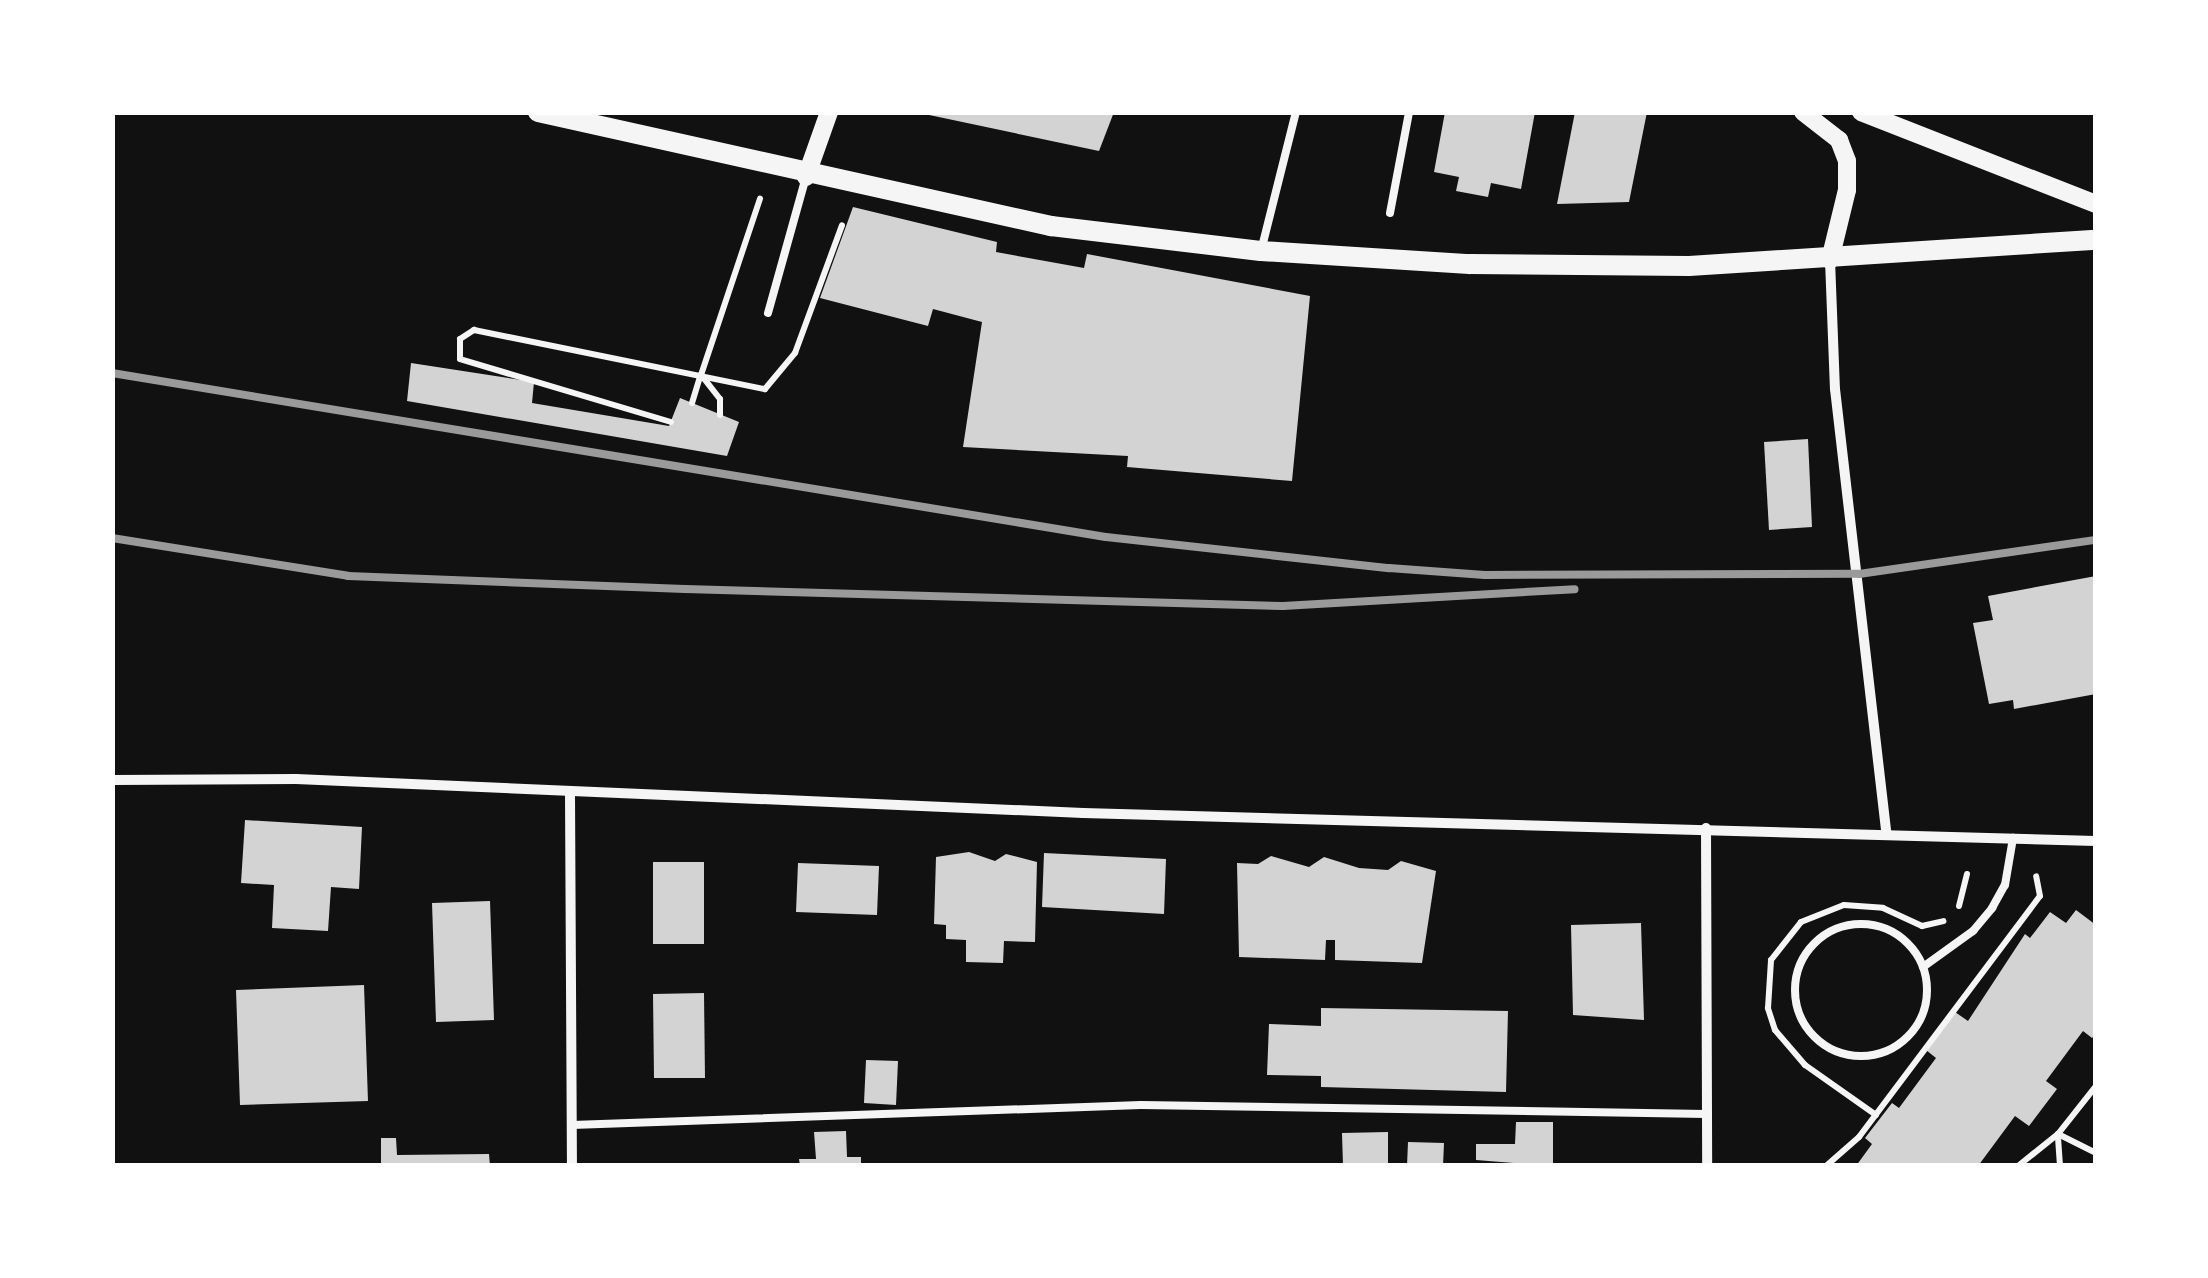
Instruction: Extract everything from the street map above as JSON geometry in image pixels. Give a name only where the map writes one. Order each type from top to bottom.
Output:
[{"type":"main road","points":[[538,112],[806,177],[1051,226],[1261,251],[1559,268],[1830,260],[2096,240]]},
{"type":"street","points":[[806,177],[829,112]]},
{"type":"street","points":[[1803,112],[1839,140],[1847,161],[1848,190],[1830,260],[1834,389],[1886,832]]},
{"type":"street","points":[[1861,112],[2096,204]]},
{"type":"street","points":[[112,780],[296,779],[570,794],[2096,841]]},
{"type":"street","points":[[570,794],[572,1166]]},
{"type":"street","points":[[1706,828],[1707,1166]]},
{"type":"lane","points":[[1261,251],[1296,112]]},
{"type":"lane","points":[[1390,212],[1408,112]]},
{"type":"lane","points":[[768,313],[806,177]]},
{"type":"lane","points":[[1923,967],[1974,932],[1992,908],[2005,885],[2013,838]]},
{"type":"lane","points":[[1850,924],[1895,932],[1923,967],[1925,1009],[1909,1036],[1883,1054],[1862,1057],[1823,1045],[1797,1012],[1798,966],[1819,939],[1850,924]]},
{"type":"lane","points":[[572,1124],[1141,1105],[1706,1114]]},
{"type":"path","points":[[692,403],[760,198]]},
{"type":"path","points":[[671,422],[460,359],[460,339],[474,330],[765,388],[782,376],[842,225]]},
{"type":"path","points":[[701,375],[720,399],[720,415]]},
{"type":"path","points":[[1876,1114],[1805,1065],[1774,1030],[1768,995],[1771,960],[1801,922],[1844,905],[1883,908],[1922,926],[1938,923],[1963,900],[1967,874]]},
{"type":"path","points":[[1826,1166],[1876,1114],[2040,896],[2036,876]]},
{"type":"path","points":[[2018,1166],[2058,1134],[2096,1086]]},
{"type":"path","points":[[2058,1134],[2096,1154]]},
{"type":"path","points":[[2058,1134],[2060,1166]]},
{"type":"building","points":[[915,112],[1114,112],[1099,151]]},
{"type":"building","points":[[1445,112],[1535,112],[1521,189],[1491,183],[1488,197],[1456,191],[1459,177],[1434,172]]},
{"type":"building","points":[[1575,112],[1647,112],[1629,202],[1557,204]]},
{"type":"building","points":[[853,207],[997,242],[996,252],[1084,268],[1087,254],[1310,296],[1292,481],[1127,467],[1128,456],[963,447],[982,322],[933,309],[928,326],[820,298]]},
{"type":"building","points":[[411,363],[534,382],[532,403],[669,426],[680,398],[739,422],[727,456],[407,401]]},
{"type":"building","points":[[1808,439],[1812,527],[1769,530],[1764,442]]},
{"type":"building","points":[[2096,576],[2096,694],[2014,709],[2013,700],[1989,704],[1973,623],[1993,620],[1988,596]]},
{"type":"building","points":[[245,820],[362,827],[359,889],[331,887],[328,931],[272,928],[274,885],[241,883]]},
{"type":"building","points":[[969,852],[995,861],[1006,854],[1037,862],[1035,942],[1004,941],[1003,963],[966,962],[966,940],[946,939],[946,925],[934,924],[936,857]]},
{"type":"building","points":[[1044,853],[1166,859],[1164,914],[1042,907]]},
{"type":"building","points":[[1271,856],[1309,867],[1324,857],[1359,868],[1388,870],[1401,861],[1436,871],[1422,963],[1335,960],[1335,940],[1326,940],[1325,960],[1239,957],[1237,863],[1258,864]]},
{"type":"building","points":[[653,862],[704,862],[704,944],[653,944]]},
{"type":"building","points":[[798,863],[879,866],[877,915],[796,912]]},
{"type":"building","points":[[490,901],[494,1020],[436,1022],[432,903]]},
{"type":"building","points":[[2076,910],[2096,925],[2096,1034],[2092,1038],[2083,1031],[2046,1081],[2057,1089],[2029,1126],[2015,1116],[1978,1166],[1856,1166],[1872,1144],[1865,1138],[1892,1103],[1899,1108],[1936,1058],[1926,1050],[1955,1012],[1968,1021],[2025,934],[2030,938],[2050,912],[2066,923]]},
{"type":"building","points":[[1641,923],[1644,1020],[1573,1015],[1571,925]]},
{"type":"building","points":[[364,985],[368,1101],[240,1105],[236,990]]},
{"type":"building","points":[[704,993],[705,1078],[654,1078],[653,994]]},
{"type":"building","points":[[1321,1008],[1508,1011],[1506,1092],[1321,1087],[1321,1076],[1267,1075],[1269,1024],[1321,1026]]},
{"type":"building","points":[[866,1060],[898,1061],[896,1105],[864,1103]]},
{"type":"building","points":[[1516,1122],[1553,1122],[1553,1166],[1476,1160],[1476,1144],[1515,1144]]},
{"type":"building","points":[[846,1131],[847,1157],[861,1157],[861,1166],[800,1166],[799,1159],[816,1159],[814,1132]]},
{"type":"building","points":[[1388,1132],[1388,1166],[1343,1166],[1342,1133]]},
{"type":"building","points":[[381,1138],[396,1138],[397,1155],[489,1154],[490,1166],[381,1166]]},
{"type":"building","points":[[1408,1142],[1444,1143],[1443,1166],[1407,1166]]},
{"type":"railway","points":[[112,373],[1106,537],[1389,568],[1485,575],[1859,574],[2096,540]]},
{"type":"railway","points":[[112,538],[348,576],[685,589],[1283,606],[1575,589]]}]
